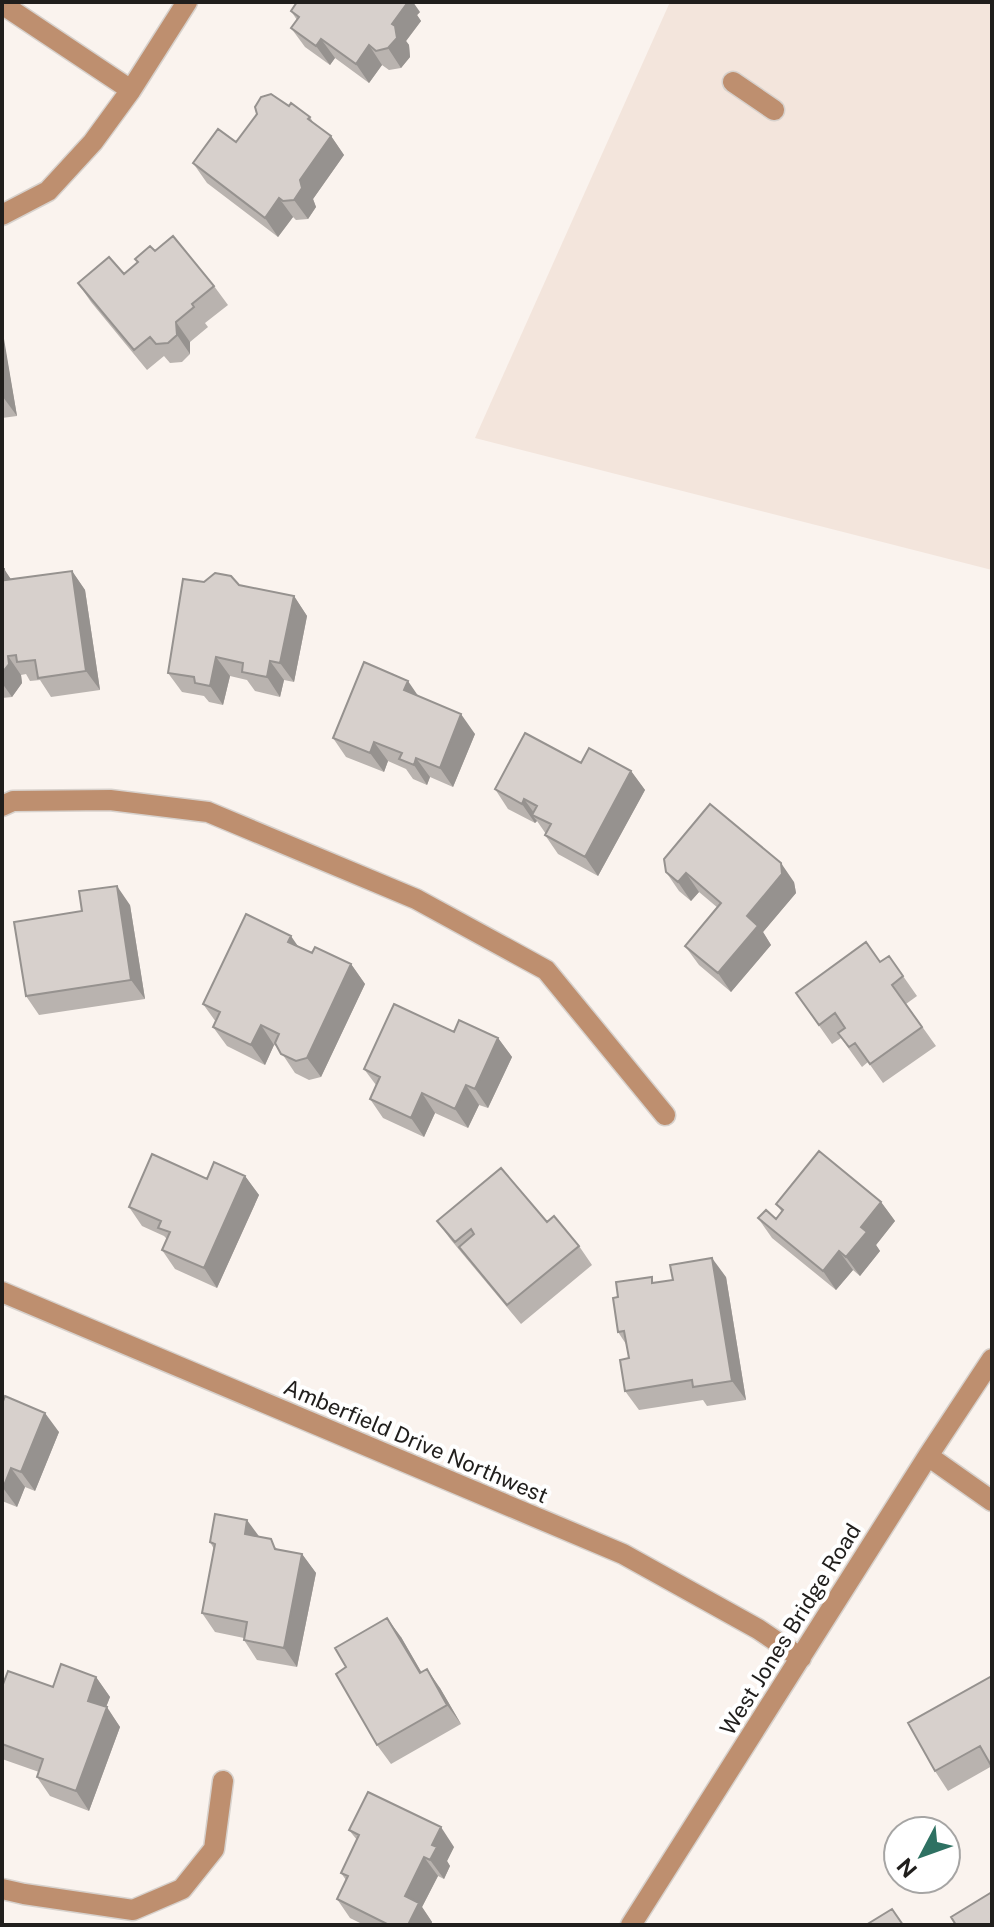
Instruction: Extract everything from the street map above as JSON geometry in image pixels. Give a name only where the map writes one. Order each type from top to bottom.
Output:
[{"type":"street","points":[[2,215],[48,191],[93,142],[131,90],[187,2]]},
{"type":"street","points":[[2,4],[131,90]]},
{"type":"street","points":[[733,82],[774,110]]},
{"type":"street","points":[[2,806],[13,801],[110,800],[208,812],[416,899],[546,970],[665,1115]]},
{"type":"street","name":"Amberfield Drive Northwest","points":[[2,1292],[623,1554],[758,1629],[801,1658]]},
{"type":"street","name":"West Jones Bridge Road","points":[[631,1925],[992,1359]]},
{"type":"street","points":[[928,1456],[992,1501]]},
{"type":"street","points":[[2,1889],[133,1910],[182,1889],[214,1849],[223,1781]]},
{"type":"shaded area","points":[[670,2],[992,2],[992,570],[475,438]]},
{"type":"building","points":[[297,2],[408,2],[392,24],[397,38],[388,48],[376,51],[369,45],[356,64],[321,39],[316,46],[291,28],[299,17],[291,11]]},
{"type":"building","points":[[271,94],[289,106],[291,103],[331,136],[300,180],[302,188],[294,200],[283,201],[279,198],[265,218],[193,163],[218,129],[236,142],[257,114],[255,107],[261,97]]},
{"type":"building","points":[[173,236],[214,286],[176,322],[177,335],[168,343],[156,344],[150,337],[134,350],[78,283],[109,257],[124,274],[150,246],[155,251]]},
{"type":"building","points":[[2,569],[5,580],[72,571],[86,671],[38,678],[35,660],[17,662],[16,655],[8,656],[9,664],[2,673]]},
{"type":"building","points":[[215,573],[231,576],[239,585],[294,596],[280,663],[270,661],[267,677],[242,672],[243,663],[216,657],[210,686],[195,683],[194,677],[168,673],[183,579],[204,582]]},
{"type":"building","points":[[364,662],[408,681],[404,690],[461,714],[440,768],[416,758],[414,765],[399,759],[402,753],[374,742],[370,753],[333,738]]},
{"type":"building","points":[[525,733],[581,763],[589,748],[631,771],[585,857],[545,835],[551,824],[532,815],[537,806],[524,799],[522,804],[495,789]]},
{"type":"building","points":[[710,804],[781,863],[782,874],[747,916],[758,926],[718,973],[685,946],[721,903],[686,873],[678,882],[666,872],[664,859]]},
{"type":"building","points":[[117,886],[131,980],[26,996],[14,922],[82,911],[79,891]]},
{"type":"building","points":[[246,914],[291,936],[288,942],[312,953],[315,947],[351,964],[307,1058],[296,1061],[281,1054],[275,1043],[279,1034],[261,1025],[251,1045],[213,1027],[220,1012],[203,1004]]},
{"type":"building","points":[[866,942],[880,962],[889,956],[903,976],[892,985],[922,1027],[870,1064],[855,1043],[849,1047],[838,1033],[845,1028],[835,1013],[819,1025],[796,993]]},
{"type":"building","points":[[394,1004],[454,1032],[459,1020],[498,1038],[475,1089],[466,1085],[455,1109],[422,1093],[411,1118],[370,1099],[380,1077],[364,1069]]},
{"type":"building","points":[[819,1151],[881,1202],[861,1227],[867,1232],[846,1257],[839,1251],[823,1271],[758,1218],[766,1210],[776,1219],[783,1210],[776,1204]]},
{"type":"building","points":[[152,1154],[207,1179],[214,1162],[245,1176],[204,1268],[162,1250],[170,1232],[158,1228],[161,1221],[129,1207]]},
{"type":"building","points":[[501,1168],[547,1222],[554,1216],[579,1246],[507,1305],[459,1247],[474,1234],[471,1229],[455,1242],[437,1221]]},
{"type":"building","points":[[712,1258],[732,1381],[693,1387],[692,1380],[625,1391],[620,1360],[629,1358],[624,1331],[618,1332],[613,1298],[618,1297],[616,1282],[652,1277],[652,1283],[673,1280],[670,1265]]},
{"type":"building","points":[[5,1396],[45,1413],[21,1472],[11,1468],[3,1488],[2,1404]]},
{"type":"building","points":[[215,1514],[247,1520],[245,1534],[271,1539],[275,1549],[302,1554],[284,1648],[244,1640],[247,1622],[202,1613],[215,1544],[210,1542]]},
{"type":"building","points":[[387,1618],[420,1673],[427,1669],[447,1705],[377,1745],[336,1674],[346,1667],[335,1648]]},
{"type":"building","points":[[61,1664],[96,1677],[88,1701],[107,1707],[76,1791],[37,1777],[43,1759],[2,1744],[2,1687],[8,1671],[53,1687]]},
{"type":"building","points":[[992,1676],[992,1767],[980,1746],[935,1771],[908,1723]]},
{"type":"building","points":[[368,1792],[441,1827],[432,1845],[437,1847],[430,1860],[424,1857],[405,1896],[419,1903],[408,1925],[389,1925],[337,1899],[348,1876],[341,1873],[359,1835],[349,1830]]},
{"type":"building","points":[[992,1892],[992,1925],[956,1925],[951,1917]]},
{"type":"building","points":[[892,1909],[903,1925],[866,1925]]}]
